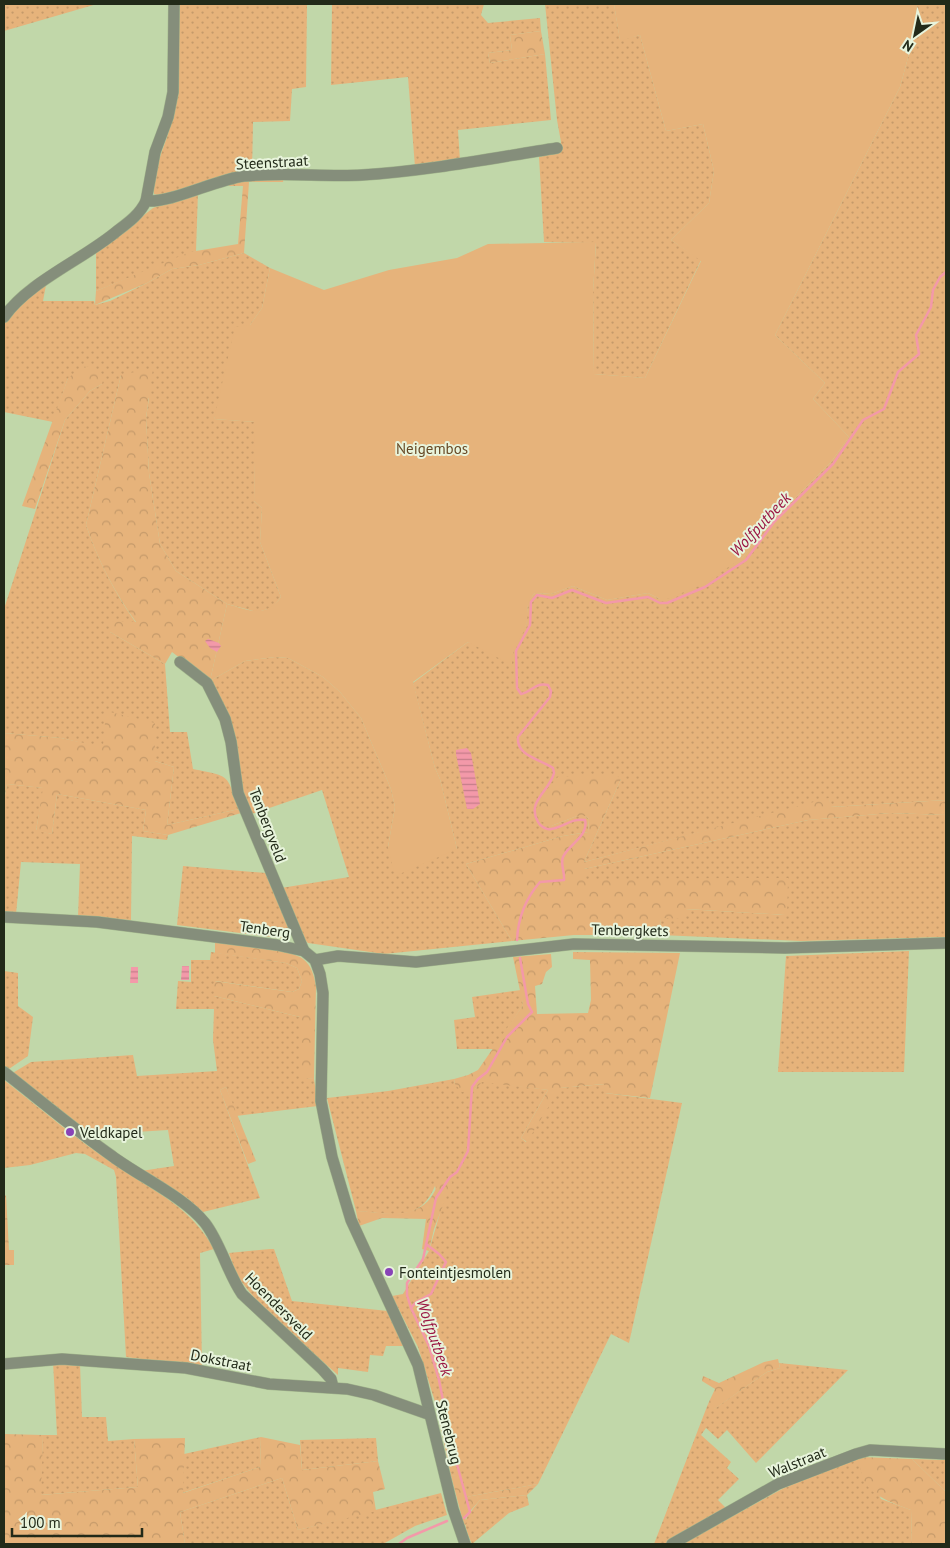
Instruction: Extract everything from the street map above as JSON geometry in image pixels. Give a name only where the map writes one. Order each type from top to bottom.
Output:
[{"type":"street","points":[[4,317],[22,296],[95,248],[125,225],[138,214],[146,201],[155,152],[171,105],[175,71],[174,4]]},
{"type":"street","name":"Steenstraat","points":[[146,201],[164,199],[236,177],[289,174],[378,173],[460,164],[557,148]]},
{"type":"street","name":"Tenbergveld","points":[[180,662],[207,683],[225,719],[238,793],[304,951]]},
{"type":"street","name":"Tenberg","points":[[4,917],[96,922],[277,945],[304,951],[315,960]]},
{"type":"street","name":"Tenbergkets","points":[[315,960],[338,956],[416,962],[574,944],[785,948],[946,943]]},
{"type":"street","name":"Stenebrug","points":[[315,960],[323,993],[321,1101],[332,1157],[351,1220],[418,1365],[428,1414],[453,1509],[465,1544]]},
{"type":"street","name":"Hoendersveld","points":[[4,1072],[112,1156],[197,1215],[205,1224],[232,1279],[242,1294],[322,1368],[331,1379],[333,1387]]},
{"type":"street","name":"Dokstraat","points":[[4,1364],[56,1359],[186,1368],[269,1384],[333,1387],[374,1395],[428,1414]]},
{"type":"street","name":"Walstraat","points":[[672,1544],[778,1484],[856,1454],[870,1450],[946,1454]]},
{"type":"green space","points":[[4,4],[97,4],[4,31]]},
{"type":"green space","points":[[177,4],[307,4],[306,87],[292,89],[290,121],[253,122],[252,172],[160,196],[154,194],[154,182],[172,115]]},
{"type":"green space","points":[[332,4],[484,4],[481,15],[488,23],[540,18],[541,31],[510,35],[512,50],[488,53],[490,63],[545,54],[551,120],[458,130],[460,161],[415,167],[408,77],[331,85]]},
{"type":"green space","points":[[545,4],[614,4],[620,40],[640,35],[666,131],[703,124],[714,171],[709,203],[671,240],[701,260],[645,378],[594,374],[593,292],[596,243],[544,242],[539,157],[559,151],[561,142]]},
{"type":"green space","name":"Neigembos","points":[[614,4],[917,4],[915,32],[900,87],[775,335],[825,383],[813,399],[849,437],[831,462],[772,521],[743,557],[704,584],[667,599],[660,599],[648,593],[607,600],[573,586],[551,594],[535,593],[528,605],[526,625],[513,652],[512,665],[468,642],[413,682],[457,849],[395,876],[388,847],[395,807],[391,789],[361,718],[340,692],[323,677],[288,658],[275,657],[245,661],[210,681],[227,604],[256,611],[269,608],[281,597],[260,542],[262,508],[254,501],[255,422],[214,419],[235,327],[250,325],[262,308],[270,268],[324,290],[389,270],[457,258],[488,244],[596,242],[593,292],[594,374],[645,378],[701,261],[671,240],[709,203],[714,171],[703,124],[666,131],[640,35],[620,41]]},
{"type":"green space","points":[[917,4],[946,4],[946,800],[830,807],[829,799],[584,862],[621,779],[551,826],[577,816],[585,816],[589,819],[588,832],[563,836],[466,864],[512,941],[384,954],[308,943],[301,936],[281,888],[349,877],[322,790],[249,815],[210,681],[245,661],[275,657],[288,658],[323,677],[340,692],[361,718],[391,789],[395,807],[388,847],[457,849],[440,779],[435,768],[413,683],[468,642],[512,651],[526,625],[528,601],[535,593],[551,594],[573,586],[607,600],[648,593],[660,599],[743,557],[772,521],[831,462],[849,437],[813,399],[825,383],[775,335],[900,87],[915,32]]},
{"type":"green space","points":[[541,31],[545,54],[490,63],[488,53],[512,50],[510,35]]},
{"type":"green space","points":[[284,177],[283,182],[249,182],[244,253],[199,265],[172,269],[147,283],[95,305],[96,291],[190,252],[238,244],[243,186],[229,186],[228,183]]},
{"type":"green space","points":[[198,191],[196,251],[96,291],[96,253],[153,208]]},
{"type":"green space","points":[[244,253],[270,268],[262,308],[250,325],[214,419],[256,422],[254,501],[262,508],[260,542],[281,597],[272,608],[257,612],[227,604],[176,571],[160,544],[149,473],[146,418],[149,398],[121,375],[86,525],[107,576],[136,623],[110,632],[165,664],[170,732],[187,732],[193,769],[225,778],[232,789],[239,809],[167,825],[174,767],[155,761],[155,723],[103,748],[61,738],[4,733],[4,609],[65,420],[90,391],[102,384],[68,378],[53,422],[4,412],[4,323],[16,307],[46,285],[43,301],[94,301],[95,305],[110,301],[172,269],[199,265]]},
{"type":"green space","points":[[90,366],[104,376],[102,384],[90,391],[65,420],[35,509],[22,506],[68,378],[82,367]]},
{"type":"green space","points":[[153,368],[146,418],[149,473],[160,544],[176,571],[227,604],[210,681],[172,652],[165,664],[110,632],[110,621],[136,622],[107,575],[86,525],[121,375]]},
{"type":"green space","points":[[106,711],[155,723],[155,761],[174,767],[167,825],[239,809],[241,813],[168,835],[143,831],[146,810],[57,794],[52,834],[36,831],[43,788],[7,784],[4,801],[4,733],[61,738],[103,747]]},
{"type":"green space","points":[[615,774],[621,779],[584,862],[829,798],[831,807],[946,800],[946,815],[890,813],[808,820],[584,869],[584,879],[788,878],[787,915],[686,909],[684,919],[661,918],[660,935],[574,935],[512,941],[466,864],[563,836],[588,832],[589,819],[585,816],[577,816],[551,826],[542,822],[537,810],[539,803],[558,777]]},
{"type":"green space","points":[[7,784],[44,788],[36,830],[52,834],[57,794],[146,810],[143,831],[168,835],[167,840],[132,836],[131,920],[78,917],[80,864],[21,862],[16,914],[4,913],[4,801]]},
{"type":"green space","points":[[890,813],[946,815],[946,937],[801,941],[660,935],[661,918],[685,909],[786,915],[584,879],[584,869],[808,820]]},
{"type":"green space","points":[[183,866],[266,873],[290,930],[288,939],[177,925]]},
{"type":"green space","points":[[215,942],[286,953],[303,959],[309,965],[316,986],[314,1079],[300,1078],[300,1017],[214,996],[214,981],[292,992],[299,989],[302,981],[297,968],[286,963],[215,953]]},
{"type":"green space","points":[[909,951],[904,1072],[778,1072],[786,956]]},
{"type":"green space","points":[[211,952],[286,963],[297,968],[302,981],[299,989],[292,992],[215,981],[214,996],[300,1017],[300,1077],[314,1079],[318,1106],[236,1116],[226,1087],[220,1090],[260,1198],[203,1212],[187,1198],[141,1171],[174,1166],[168,1130],[87,1135],[11,1074],[31,1062],[133,1055],[137,1076],[217,1071],[213,1040],[214,1009],[176,1009],[178,981],[191,982],[191,960],[210,960]]},
{"type":"green space","points":[[573,952],[680,953],[650,1098],[605,1093],[604,1084],[560,1088],[527,1142],[521,1138],[548,1090],[482,1082],[475,1089],[462,1092],[455,1084],[454,1079],[478,1070],[523,1005],[513,957],[551,954],[552,967],[546,972],[542,984],[535,986],[537,1014],[588,1013],[591,1000],[590,960],[573,959]]},
{"type":"green space","points":[[4,971],[18,973],[18,1006],[33,1017],[28,1056],[6,1071],[4,1069]]},
{"type":"green space","points":[[521,990],[523,1005],[494,1049],[457,1049],[454,1020],[475,1017],[472,997]]},
{"type":"green space","points":[[454,1079],[455,1084],[475,1089],[482,1081],[548,1090],[521,1138],[526,1142],[559,1088],[605,1084],[605,1093],[682,1103],[629,1343],[611,1334],[538,1484],[466,1497],[460,1475],[451,1476],[436,1405],[418,1347],[392,1296],[403,1294],[429,1251],[440,1213],[435,1186],[421,1206],[412,1211],[392,1214],[356,1211],[327,1098],[388,1091]]},
{"type":"green space","points":[[4,1080],[88,1146],[183,1211],[205,1234],[214,1249],[200,1253],[202,1367],[126,1357],[116,1177],[114,1170],[85,1154],[76,1153],[30,1165],[4,1168]]},
{"type":"green space","points":[[226,1087],[256,1161],[248,1164],[220,1090]]},
{"type":"green space","points":[[442,1178],[452,1182],[434,1229],[429,1251],[422,1249],[426,1219],[382,1218],[359,1226],[356,1211],[394,1214],[412,1211],[428,1201]]},
{"type":"green space","points":[[6,1195],[9,1250],[14,1250],[14,1265],[4,1265],[4,1197]]},
{"type":"green space","points":[[274,1249],[292,1301],[388,1311],[405,1346],[386,1346],[383,1356],[370,1355],[368,1372],[338,1368],[338,1375],[270,1315],[237,1276],[229,1253]]},
{"type":"green space","points":[[778,1359],[780,1368],[767,1372],[713,1410],[708,1404],[715,1389],[702,1381],[703,1376],[719,1383],[764,1362]]},
{"type":"green space","points":[[53,1362],[80,1364],[82,1417],[106,1417],[108,1441],[134,1439],[138,1487],[40,1495],[43,1435],[57,1435]]},
{"type":"green space","points":[[779,1363],[848,1370],[756,1463],[727,1430],[718,1439],[706,1428],[701,1435],[731,1462],[727,1468],[739,1479],[718,1500],[727,1509],[665,1544],[654,1544],[708,1404],[714,1409],[767,1372],[780,1368]]},
{"type":"green space","points":[[4,1434],[43,1435],[41,1495],[138,1487],[134,1439],[185,1438],[183,1493],[260,1467],[261,1437],[300,1445],[302,1470],[378,1461],[385,1489],[373,1492],[376,1511],[298,1530],[282,1478],[180,1512],[185,1544],[4,1544]]},
{"type":"green space","points":[[261,1437],[260,1467],[182,1493],[184,1454]]},
{"type":"green space","points":[[376,1438],[378,1461],[302,1470],[300,1440]]},
{"type":"green space","points":[[861,1457],[881,1499],[911,1510],[912,1544],[682,1544],[784,1488]]},
{"type":"green space","points":[[861,1457],[912,1459],[946,1492],[946,1544],[912,1544],[911,1510],[882,1498],[868,1486],[863,1478]]},
{"type":"green space","points":[[912,1459],[946,1460],[946,1492]]},
{"type":"green space","points":[[460,1474],[466,1497],[538,1484],[527,1495],[480,1500],[465,1517],[467,1524],[464,1525],[451,1476]]},
{"type":"green space","points":[[282,1478],[298,1530],[441,1493],[447,1515],[415,1526],[383,1544],[185,1544],[180,1512]]},
{"type":"green space","points":[[527,1495],[529,1505],[509,1513],[472,1544],[465,1525],[470,1512],[480,1500]]},
{"type":"shaded area","points":[[208,639],[219,643],[221,646],[217,652],[210,648],[205,641]]},
{"type":"shaded area","points":[[467,748],[471,753],[480,804],[473,809],[467,809],[456,754],[456,750]]},
{"type":"shaded area","points":[[182,966],[189,966],[189,980],[181,980]]},
{"type":"shaded area","points":[[131,967],[138,967],[138,983],[130,983]]},
{"type":"waterway","name":"Wolfputbeek","points":[[517,940],[521,916],[531,895],[540,882],[564,880],[563,857],[584,831],[585,826],[585,820],[580,820],[547,829],[539,823],[535,815],[537,802],[554,773],[553,768],[525,753],[518,743],[518,737],[550,697],[551,691],[548,685],[544,684],[521,694],[517,688],[516,651],[530,625],[531,602],[537,595],[552,598],[572,590],[606,603],[648,597],[660,603],[667,603],[705,587],[746,560],[774,522],[833,464],[863,420],[884,409],[898,372],[919,354],[916,335],[931,307],[933,290],[940,277],[946,272]]},
{"type":"waterway","name":"Wolfputbeek","points":[[464,1518],[470,1512],[452,1446],[439,1380],[429,1346],[411,1308],[407,1295],[407,1283],[423,1259],[436,1198],[450,1177],[457,1172],[468,1151],[472,1087],[487,1072],[507,1037],[532,1012],[528,1004],[520,958]]},
{"type":"waterway","points":[[411,1308],[416,1302],[431,1294],[446,1262],[426,1244]]},
{"type":"waterway","name":"Wolfputbeek","points":[[399,1544],[407,1538],[447,1521]]},
{"type":"place","name":"Veldkapel","points":[[70,1132]]},
{"type":"place","name":"Fonteintjesmolen","points":[[389,1272]]}]
